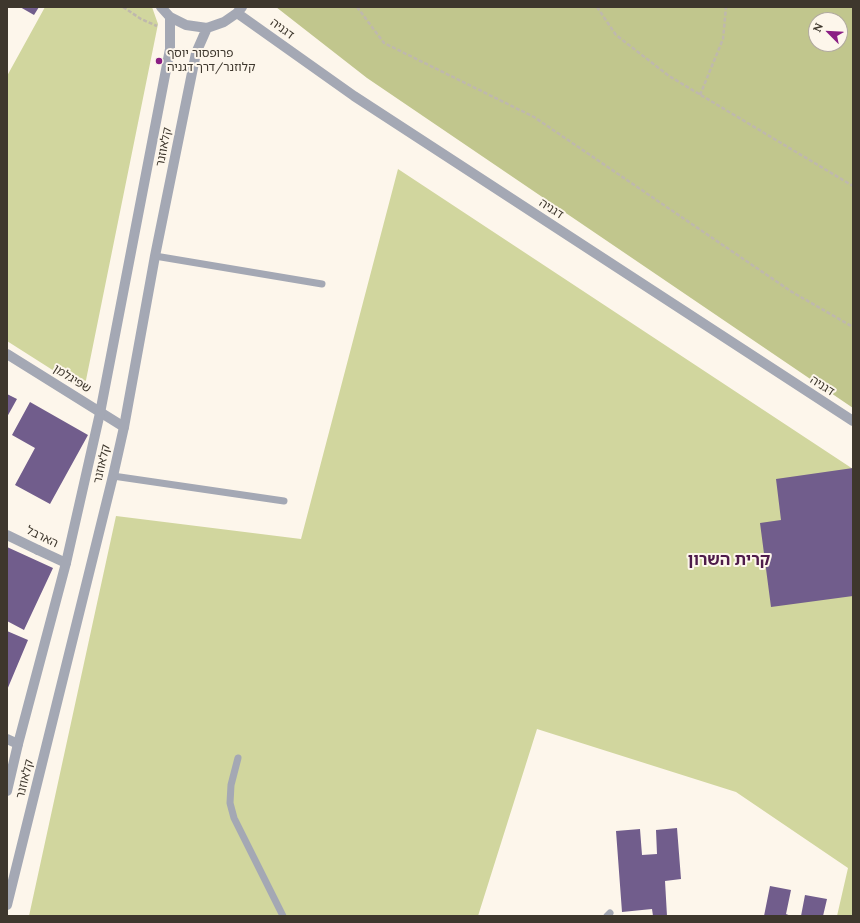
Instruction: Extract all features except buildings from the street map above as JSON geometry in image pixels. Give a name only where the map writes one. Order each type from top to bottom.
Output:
[{"type":"street","points":[[161,7],[170,17],[186,26],[208,28],[224,22],[240,10]]},
{"type":"street","name":"דגניה","points":[[240,10],[360,100],[853,421]]},
{"type":"street","name":"קלאוזנר","points":[[7,791],[66,563],[100,412],[170,49],[170,17]]},
{"type":"street","name":"קלאוזנר","points":[[7,905],[113,476],[124,427],[155,256],[196,52],[208,28]]},
{"type":"street","name":"שפיגלמן","points":[[7,354],[124,427]]},
{"type":"street","name":"הארבל","points":[[7,535],[66,563]]},
{"type":"street","points":[[7,739],[18,744]]},
{"type":"lane","points":[[155,256],[322,284]]},
{"type":"lane","points":[[113,476],[284,501]]},
{"type":"lane","points":[[238,758],[231,785],[230,803],[234,818],[283,916]]},
{"type":"path","points":[[356,7],[384,43],[534,117],[792,292],[853,327]]},
{"type":"path","points":[[597,7],[616,36],[669,76],[853,186]]},
{"type":"path","points":[[700,94],[724,39],[726,7]]},
{"type":"green space","points":[[45,7],[152,7],[158,24],[84,390],[7,341],[7,76]]},
{"type":"green space","points":[[276,7],[853,7],[853,408],[367,78]]},
{"type":"green space","points":[[398,169],[853,469],[853,916],[837,916],[848,868],[736,792],[537,729],[478,916],[29,916],[116,516],[301,539]]},
{"type":"place","name":"פרופסור יוסף קלוזנר/דרך דגניה","points":[[159,61]]},
{"type":"district","name":"קרית השרון","points":[[729,560]]}]
